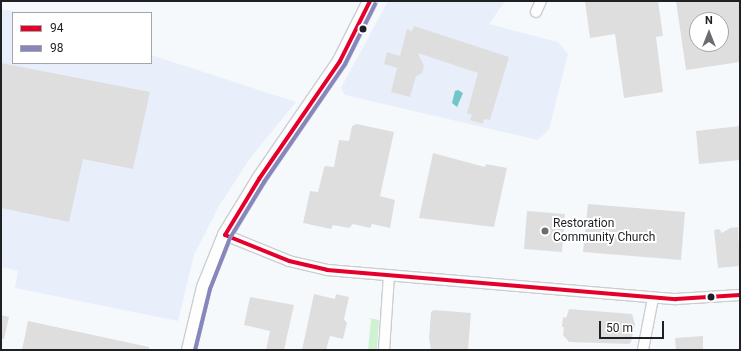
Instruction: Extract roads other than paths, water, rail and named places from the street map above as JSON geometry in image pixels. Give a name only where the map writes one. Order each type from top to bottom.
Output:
[{"type":"main road","points":[[188,350],[204,287],[225,235],[259,179],[340,62],[370,1]]},
{"type":"street","points":[[536,12],[541,1]]},
{"type":"street","points":[[225,235],[270,254],[309,266],[389,275],[653,298],[695,300],[740,295]]},
{"type":"street","points":[[384,350],[389,275]]},
{"type":"street","points":[[643,350],[653,298]]},
{"type":"water","points":[[458,90],[463,93],[457,107],[452,103],[455,91]]},
{"type":"place","name":"Restoration Community Church","points":[[545,231]]}]
